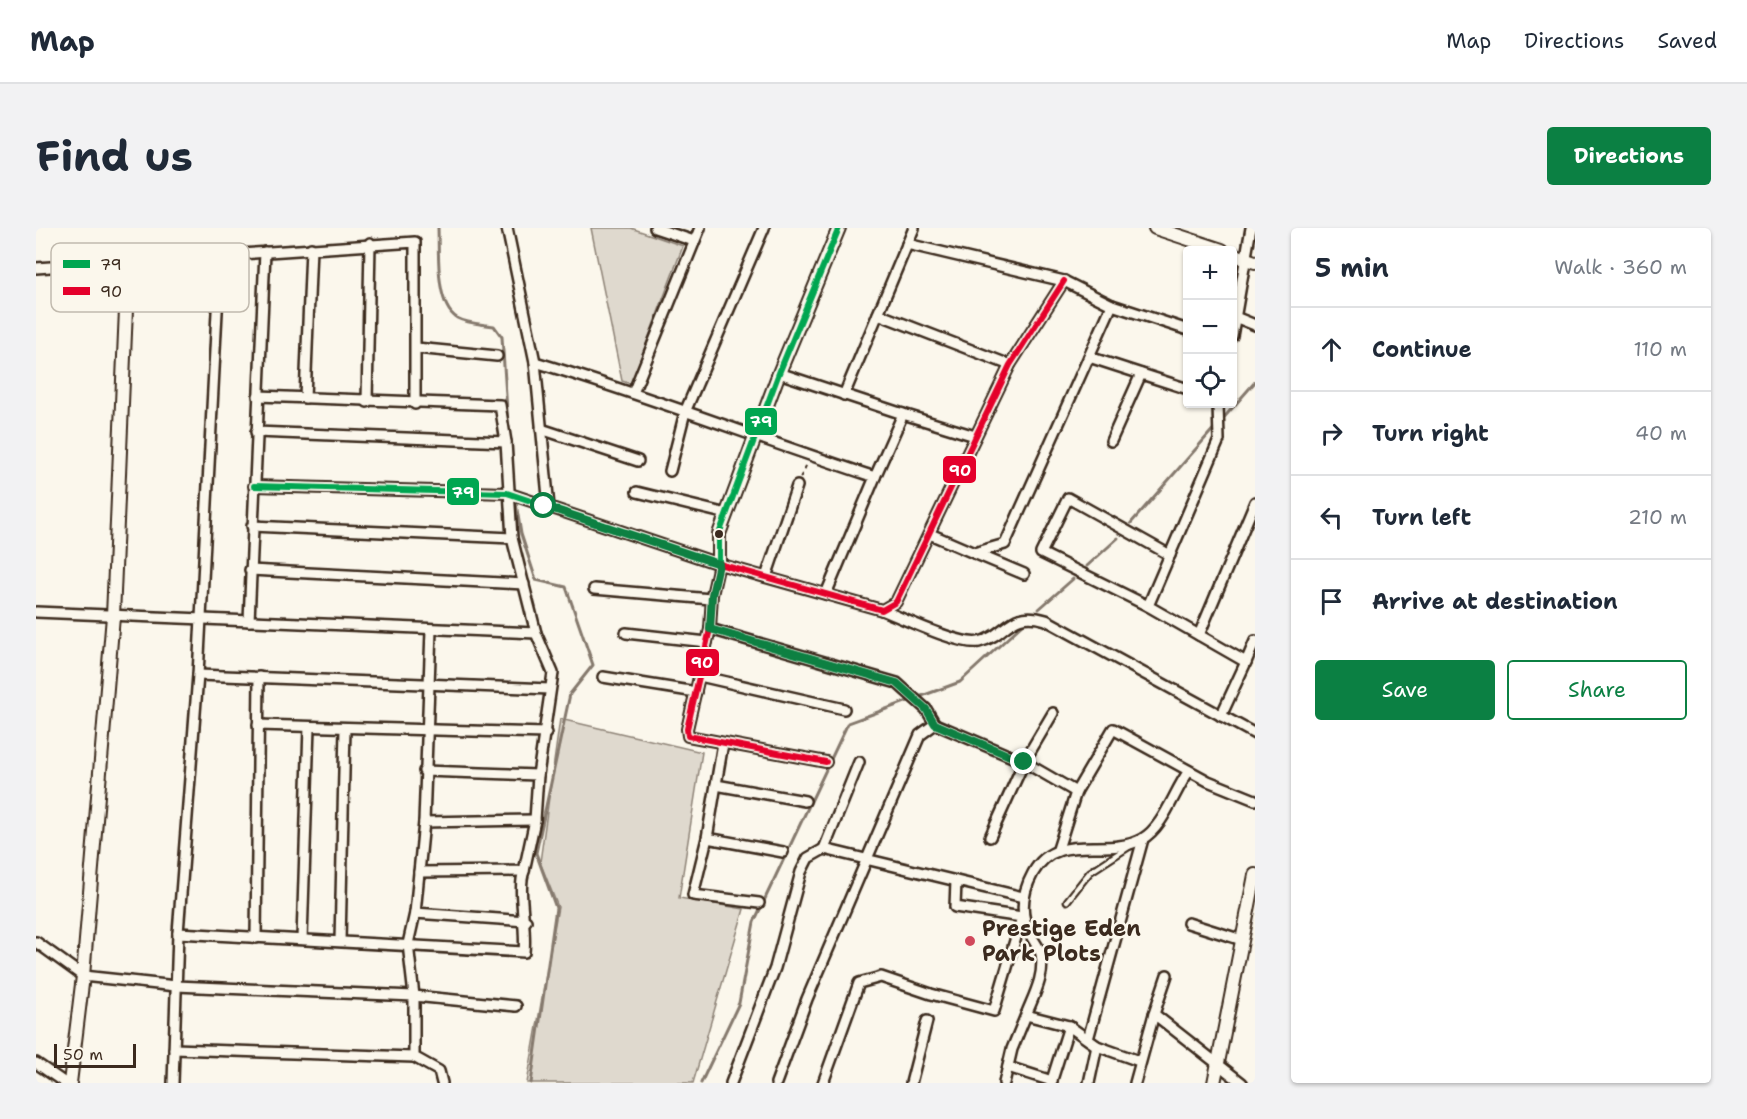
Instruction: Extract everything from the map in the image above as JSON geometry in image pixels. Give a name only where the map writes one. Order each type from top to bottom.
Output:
[{"type":"street","points":[[507,228],[535,362],[546,506]]},
{"type":"street","points":[[656,228],[694,241]]},
{"type":"street","points":[[633,393],[700,228]]},
{"type":"street","points":[[670,471],[686,412],[764,228]]},
{"type":"street","points":[[826,762],[688,736],[687,729],[710,629],[711,599],[719,564],[719,534],[779,373],[839,228]]},
{"type":"street","points":[[844,395],[914,228]]},
{"type":"street","points":[[1155,228],[1174,231],[1212,246]]},
{"type":"street","points":[[1237,310],[1251,261],[1251,228]]},
{"type":"street","points":[[249,253],[370,243],[415,242],[415,404]]},
{"type":"street","points":[[367,402],[370,243]]},
{"type":"street","points":[[907,244],[1064,281],[1112,305],[1183,328]]},
{"type":"street","points":[[305,398],[311,248]]},
{"type":"street","points":[[249,621],[265,252]]},
{"type":"street","points":[[1237,256],[1251,261]]},
{"type":"street","points":[[36,268],[51,267]]},
{"type":"street","points":[[882,610],[896,602],[1010,365],[1064,281]]},
{"type":"street","points":[[974,553],[1005,544],[1112,305]]},
{"type":"street","points":[[70,1083],[83,976],[113,616],[126,312]]},
{"type":"street","points":[[173,1083],[178,933],[198,675],[217,312]]},
{"type":"street","points":[[878,314],[1010,365]]},
{"type":"street","points":[[1237,318],[1255,325]]},
{"type":"street","points":[[416,348],[497,356]]},
{"type":"street","points":[[1089,357],[1183,387]]},
{"type":"street","points":[[535,362],[633,393],[756,438],[875,477]]},
{"type":"street","points":[[779,373],[975,436]]},
{"type":"street","points":[[1111,441],[1141,374]]},
{"type":"street","points":[[178,933],[524,952],[526,921],[521,889],[535,820],[538,776],[553,677],[551,664],[536,633],[512,538],[506,442],[500,405],[415,404],[258,396]]},
{"type":"street","points":[[1148,606],[1219,440],[1218,408]]},
{"type":"street","points":[[826,594],[903,414]]},
{"type":"street","points":[[541,429],[638,461]]},
{"type":"street","points":[[256,432],[506,442]]},
{"type":"street","points":[[254,486],[508,493],[719,564],[882,610],[965,642],[980,642],[1012,620],[1025,616],[1046,620],[1255,734]]},
{"type":"street","points":[[766,577],[797,486]]},
{"type":"street","points":[[637,492],[726,514]]},
{"type":"street","points":[[1170,555],[1068,498],[1041,553],[1148,606],[1246,662]]},
{"type":"street","points":[[1199,634],[1255,502]]},
{"type":"street","points":[[252,526],[512,538]]},
{"type":"street","points":[[930,534],[1024,574]]},
{"type":"street","points":[[250,570],[524,584]]},
{"type":"street","points":[[594,589],[711,599]]},
{"type":"street","points":[[36,612],[200,621],[536,633]]},
{"type":"street","points":[[710,629],[897,683],[926,709],[935,724],[1024,762],[1076,792]]},
{"type":"street","points":[[414,1058],[414,996],[408,944],[415,913],[423,822],[424,771],[431,684],[431,630]]},
{"type":"street","points":[[626,633],[707,642]]},
{"type":"street","points":[[1221,716],[1255,641]]},
{"type":"street","points":[[198,675],[550,689]]},
{"type":"street","points":[[256,938],[259,676]]},
{"type":"street","points":[[700,676],[844,709]]},
{"type":"street","points":[[603,677],[696,692]]},
{"type":"street","points":[[990,837],[1024,762],[1053,713]]},
{"type":"street","points":[[776,1083],[807,999],[865,858],[920,735],[935,724]]},
{"type":"street","points":[[258,725],[345,729],[546,732]]},
{"type":"street","points":[[302,939],[309,727]]},
{"type":"street","points":[[340,941],[345,729]]},
{"type":"street","points":[[1058,849],[1076,792],[1113,729],[1189,771],[1255,800]]},
{"type":"street","points":[[723,743],[707,838],[693,894],[759,903]]},
{"type":"street","points":[[731,1083],[775,968],[801,872],[808,858],[824,849],[860,762]]},
{"type":"street","points":[[424,771],[538,776]]},
{"type":"street","points":[[1088,1039],[1143,839],[1159,822],[1189,771]]},
{"type":"street","points":[[716,785],[805,801]]},
{"type":"street","points":[[423,822],[535,820]]},
{"type":"street","points":[[707,838],[783,852]]},
{"type":"street","points":[[824,1083],[859,983],[881,977],[931,994],[994,1011],[1022,917],[1023,897],[1034,872],[1045,857],[1058,849],[1120,845],[1143,839]]},
{"type":"street","points":[[824,849],[1023,897]]},
{"type":"street","points":[[419,873],[524,871]]},
{"type":"street","points":[[1214,1083],[1255,875]]},
{"type":"street","points":[[956,881],[955,907],[1022,917]]},
{"type":"street","points":[[415,913],[526,921]]},
{"type":"street","points":[[1004,1083],[1042,971],[1040,952],[1022,917]]},
{"type":"street","points":[[1188,923],[1242,940]]},
{"type":"street","points":[[36,942],[83,976],[176,986],[414,996],[516,1006]]},
{"type":"street","points":[[1135,1083],[1139,1060],[1167,975]]},
{"type":"street","points":[[1154,1014],[1242,1083]]},
{"type":"street","points":[[1026,1016],[1069,1026],[1097,1046],[1139,1060]]},
{"type":"street","points":[[911,1083],[927,1021]]},
{"type":"street","points":[[1008,1067],[1052,1082],[1069,1026]]},
{"type":"street","points":[[1089,1083],[1097,1046]]},
{"type":"street","points":[[174,1049],[414,1058],[439,1071],[442,1083]]},
{"type":"street","points":[[36,1063],[65,1083]]},
{"type":"lane","points":[[1067,901],[1090,872],[1143,839]]},
{"type":"path","points":[[797,486],[811,456]]},
{"type":"shaded area","points":[[591,228],[631,228],[683,246],[631,384],[622,381]]},
{"type":"shaded area","points":[[560,719],[702,752],[679,898],[744,909],[693,1083],[527,1083],[558,907],[540,862]]},
{"type":"waterway","points":[[438,228],[440,277],[445,302],[450,311],[457,318],[466,322],[494,326],[502,337],[508,425]]},
{"type":"waterway","points":[[1221,421],[1255,382]]},
{"type":"waterway","points":[[1131,523],[1216,426]]},
{"type":"waterway","points":[[515,497],[521,534],[536,580],[566,587],[593,665],[570,694],[536,853],[556,908],[531,1083]]},
{"type":"waterway","points":[[1087,566],[1118,538]]},
{"type":"waterway","points":[[1039,609],[1073,579]]},
{"type":"waterway","points":[[701,1083],[739,1003],[754,922],[848,723],[960,682],[1023,624]]},
{"type":"transit line","name":"79","points":[[254,486],[507,493],[719,564],[719,534],[779,373],[839,228]]},
{"type":"transit line","name":"90","points":[[826,762],[688,736],[687,729],[710,629],[712,595],[719,564],[882,610],[896,602],[1010,365],[1064,281]]},
{"type":"place","name":"Prestige Eden Park Plots","points":[[970,941]]},
{"type":"route","points":[[544,506],[719,564],[712,595],[710,629],[897,683],[926,709],[935,724],[1024,762]]}]
